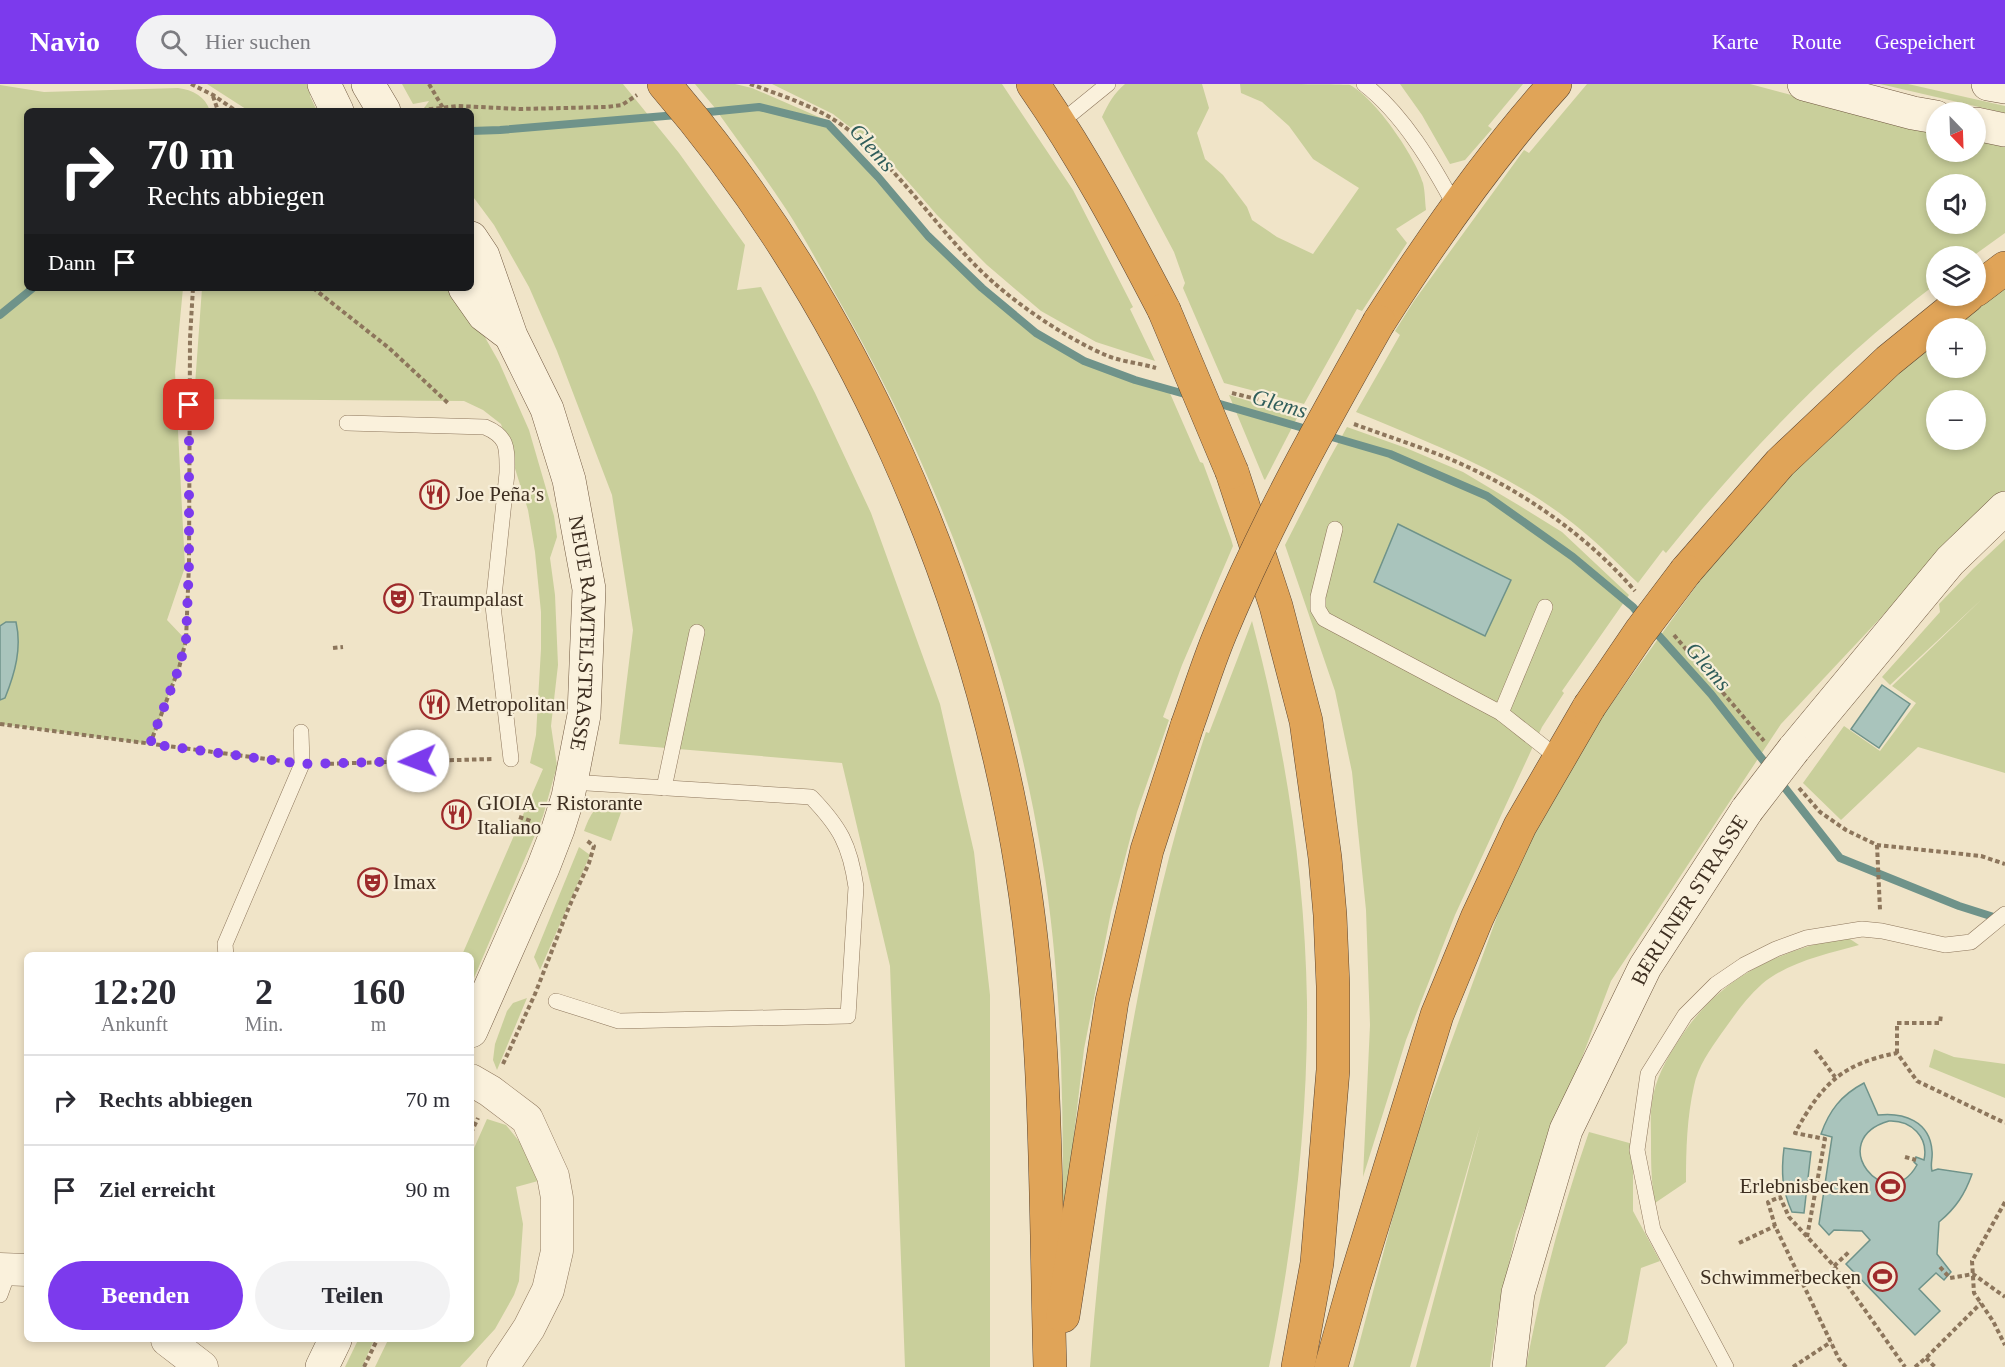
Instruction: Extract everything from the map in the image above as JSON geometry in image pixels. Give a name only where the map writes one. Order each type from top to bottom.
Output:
[{"type":"highway","points":[[1033,84],[1060,123],[1128,240],[1164,310],[1233,471],[1276,606],[1306,721],[1325,858],[1330,915],[1333,1070],[1317,1263],[1298,1367]]},
{"type":"highway","points":[[1055,1367],[1112,1001],[1147,850],[1222,628],[1261,541],[1307,450],[1379,322],[1456,209],[1522,121],[1555,84]]},
{"type":"highway","points":[[652,89],[723,158],[770,225],[839,339],[894,448],[928,529],[974,659],[1010,805],[1022,874],[1035,978],[1041,1060],[1050,1367]]},
{"type":"highway","points":[[1986,282],[2005,268]]},
{"type":"highway","points":[[1331,1367],[1437,1015],[1477,918],[1520,826],[1588,707],[1686,571],[1780,463],[1888,361],[1956,306]]},
{"type":"main road","points":[[324,84],[336,108]]},
{"type":"main road","points":[[1804,84],[1926,115]]},
{"type":"main road","points":[[1988,84],[2005,87]]},
{"type":"main road","points":[[1986,126],[2005,130]]},
{"type":"main road","name":"NEUE RAMTELSTRASSE","points":[[474,242],[483,256],[511,336],[547,409],[566,470],[581,538],[589,589],[584,715],[571,783],[558,829],[543,868],[474,1024]]},
{"type":"main road","name":"NEUE RAMTELSTRASSE","points":[[467,291],[484,315],[511,336]]},
{"type":"main road","name":"BERLINER STRASSE","points":[[1509,1367],[1518,1293],[1566,1130],[1645,967],[1747,810],[1794,749],[1950,561],[2005,508]]},
{"type":"main road","points":[[322,1367],[334,1342]]},
{"type":"street","points":[[474,1082],[527,1119],[553,1176],[557,1198],[557,1251],[548,1290],[529,1328],[503,1367]]},
{"type":"street","points":[[170,1342],[202,1367]]},
{"type":"lane","points":[[1060,123],[1108,84]]},
{"type":"lane","points":[[1364,84],[1376,93],[1414,138],[1440,178],[1456,209]]},
{"type":"lane","points":[[347,423],[485,427],[498,432],[504,441],[507,453],[507,473],[493,606],[511,759]]},
{"type":"lane","points":[[1335,528],[1318,597],[1318,609],[1324,619],[1501,713],[1558,758]]},
{"type":"lane","points":[[1501,713],[1545,607]]},
{"type":"lane","points":[[663,788],[697,632]]},
{"type":"lane","points":[[226,952],[225,944],[302,764],[301,732]]},
{"type":"lane","points":[[556,1001],[619,1021],[848,1017],[856,887],[853,869],[843,837],[828,815],[811,797],[571,783]]},
{"type":"lane","points":[[1726,1367],[1653,1230],[1636,1150],[1648,1074],[1685,1016],[1716,984],[1744,965],[1776,949],[1806,938],[1862,929],[1882,930],[1945,945],[1971,942],[2005,914]]},
{"type":"path","points":[[190,84],[213,95],[232,108]]},
{"type":"path","points":[[429,84],[443,108],[606,107],[622,105],[652,89]]},
{"type":"path","points":[[750,84],[826,115],[866,145],[945,234],[993,283],[1041,318],[1108,356],[1151,367]]},
{"type":"path","points":[[213,95],[217,108]]},
{"type":"path","points":[[150,744],[179,668],[186,640],[189,564],[190,338],[193,291]]},
{"type":"path","points":[[317,291],[389,348],[457,411],[485,427]]},
{"type":"path","points":[[1236,394],[1287,406]]},
{"type":"path","points":[[1352,423],[1446,458],[1488,477],[1541,509],[1597,551],[1630,585]]},
{"type":"path","points":[[1672,633],[1760,735]]},
{"type":"path","points":[[333,648],[343,647]]},
{"type":"path","points":[[0,724],[302,764],[511,759]]},
{"type":"path","points":[[1803,793],[1820,812],[1846,830],[1877,844],[1981,856],[2005,864]]},
{"type":"path","points":[[1877,844],[1880,903]]},
{"type":"path","points":[[1941,1014],[1940,1023],[1897,1023],[1897,1053],[1917,1081],[2004,1122]]},
{"type":"path","points":[[1815,1050],[1835,1077]]},
{"type":"path","points":[[1807,1237],[1825,1139],[1795,1133],[1820,1092],[1835,1077],[1875,1058],[1897,1053]]},
{"type":"path","points":[[1905,1157],[1916,1160]]},
{"type":"path","points":[[1846,1367],[1839,1359],[1775,1226],[1768,1203],[1780,1197],[1789,1217],[1834,1266],[1905,1367]]},
{"type":"path","points":[[2005,1202],[1972,1261],[1974,1293],[2005,1345]]},
{"type":"path","points":[[1740,1242],[1775,1226]]},
{"type":"path","points":[[1834,1266],[1850,1251]]},
{"type":"path","points":[[1940,1267],[1950,1278],[1973,1274],[2005,1297]]},
{"type":"path","points":[[1915,1367],[1981,1304]]},
{"type":"path","points":[[364,1367],[376,1342]]},
{"type":"path","points":[[1793,1367],[1831,1342]]},
{"type":"path","points":[[1926,1358],[1935,1367]]},
{"type":"green space","points":[[207,84],[307,84],[316,108],[244,108]]},
{"type":"green space","points":[[402,84],[623,84],[679,153],[745,245],[737,290],[761,287],[815,393],[871,513],[940,704],[974,852],[990,995],[990,1367],[905,1367],[890,966],[842,763],[619,744],[633,630],[612,495],[557,351],[529,287],[494,225],[474,198],[474,108],[424,108],[429,101],[413,104]]},
{"type":"green space","points":[[695,84],[735,84],[752,88],[828,121],[760,105],[715,108]]},
{"type":"green space","points":[[772,84],[1002,84],[1073,190],[1133,307],[1130,309],[1155,361],[1096,342],[1041,311],[987,265],[937,215],[882,152],[833,114]]},
{"type":"green space","points":[[1125,84],[1202,84],[1209,108],[1197,133],[1205,159],[1223,175],[1247,207],[1252,220],[1277,237],[1313,254],[1359,188],[1313,159],[1289,126],[1262,102],[1241,93],[1240,84],[1350,85],[1371,102],[1393,129],[1412,158],[1423,183],[1426,210],[1396,229],[1407,243],[1362,311],[1357,309],[1304,404],[1224,383],[1183,288],[1185,283],[1174,252],[1102,117],[1112,99]]},
{"type":"green space","points":[[1400,84],[1523,84],[1488,126],[1492,129],[1465,160],[1450,164],[1422,115]]},
{"type":"green space","points":[[1587,84],[1750,84],[1926,130],[1926,162],[1986,162],[1986,143],[2005,147],[2005,233],[1986,247],[1926,246],[1926,292],[1862,344],[1793,410],[1727,480],[1666,553],[1663,550],[1638,583],[1580,529],[1528,492],[1472,462],[1356,412],[1400,335],[1395,331],[1414,301],[1524,150],[1529,153]]},
{"type":"green space","points":[[1880,84],[1908,84],[2005,106],[2005,113],[1986,109],[1986,102],[1958,102]]},
{"type":"green space","points":[[0,85],[44,92],[178,88],[189,90],[205,101],[209,108],[24,108],[24,291],[183,291],[175,372],[185,567],[167,620],[186,640],[179,668],[150,744],[0,724]]},
{"type":"green space","points":[[761,109],[828,126],[926,238],[979,290],[1044,341],[1083,363],[1133,382],[1169,391],[1200,462],[1203,463],[1233,546],[1182,665],[1163,717],[1169,720],[1137,812],[1111,912],[1084,1049],[1066,1204],[1063,1202],[1061,1072],[1053,943],[1042,858],[1028,783],[1010,709],[963,565],[904,424],[870,356],[816,259],[770,185],[719,114]]},
{"type":"green space","points":[[2005,282],[2005,496],[1931,564],[1781,724],[1611,981],[1516,1232],[1499,1308],[1490,1367],[1416,1367],[1480,1126],[1410,1367],[1353,1367],[1408,1160],[1510,881],[1534,829],[1604,714],[1699,582],[1697,580],[1810,453],[1926,346],[1926,378],[1986,378],[1986,318],[1960,318],[1975,306],[1986,306],[1986,297]]},
{"type":"green space","points":[[202,291],[459,291],[499,362],[529,430],[554,516],[557,537],[550,558],[555,595],[558,665],[551,726],[557,766],[543,816],[474,978],[474,952],[463,952],[543,769],[530,763],[536,735],[541,649],[541,612],[535,552],[528,510],[501,424],[483,410],[464,401],[194,399]]},
{"type":"green space","points":[[1229,395],[1298,416],[1265,480],[1264,479]]},
{"type":"green space","points":[[1347,427],[1463,472],[1562,532],[1629,595],[1562,691],[1564,693],[1542,727],[1455,915],[1406,1040],[1363,1177],[1370,1025],[1366,910],[1352,772],[1335,691],[1285,545]]},
{"type":"green space","points":[[2005,539],[2005,773],[1918,747],[1841,820],[1803,783],[1844,726],[1880,751],[1916,703],[1892,686],[1982,599],[1890,685],[1882,677],[1940,612],[1939,604]]},
{"type":"green space","points":[[1252,621],[1274,715],[1291,810],[1302,905],[1307,1002],[1302,1140],[1292,1231],[1269,1367],[1090,1367],[1116,1126],[1144,966],[1182,809],[1206,732],[1209,733]]},
{"type":"green space","points":[[620,798],[626,798],[611,841],[584,831],[596,808]]},
{"type":"green space","points":[[579,847],[590,855],[540,970],[534,957]]},
{"type":"green space","points":[[1840,938],[1850,939],[1859,945],[1796,964],[1772,976],[1751,995],[1721,1034],[1701,1065],[1694,1086],[1687,1133],[1686,1182],[1655,1203],[1651,1163],[1652,1102],[1662,1070],[1679,1040],[1711,1001],[1748,972],[1791,952]]},
{"type":"green space","points":[[527,998],[497,1070],[493,1060],[495,1044],[507,1011],[513,1003]]},
{"type":"green space","points":[[1934,1049],[1954,1057],[2005,1064],[2005,1098],[1929,1067]]},
{"type":"green space","points":[[487,1119],[506,1125],[523,1146],[538,1181],[516,1187],[523,1224],[519,1281],[514,1295],[495,1329],[460,1367],[375,1367],[387,1342],[474,1342],[474,1148]]},
{"type":"green space","points":[[1589,1132],[1633,1144],[1633,1211],[1660,1261],[1641,1268],[1627,1343],[1605,1367],[1526,1367],[1553,1248]]},
{"type":"green space","points":[[357,1342],[373,1342],[362,1367],[345,1367]]},
{"type":"water","points":[[1398,524],[1511,580],[1485,636],[1374,582]]},
{"type":"water","points":[[6,622],[16,622],[18,651],[9,689],[5,698],[0,700],[0,626]]},
{"type":"water","points":[[1882,685],[1910,704],[1879,748],[1851,729]]},
{"type":"water","name":"Erlebnisbecken","points":[[1864,1083],[1878,1115],[1906,1117],[1926,1132],[1932,1154],[1932,1171],[1938,1169],[1972,1174],[1959,1200],[1939,1222],[1937,1254],[1951,1272],[1944,1280],[1936,1273],[1919,1289],[1940,1311],[1915,1335],[1846,1264],[1870,1240],[1862,1231],[1834,1230],[1829,1235],[1819,1224],[1832,1137],[1821,1134],[1837,1104]],"holes":[[[1889,1121],[1897,1121],[1917,1132],[1924,1144],[1925,1152],[1924,1160],[1916,1157],[1914,1162],[1917,1165],[1904,1179],[1891,1183],[1878,1179],[1867,1170],[1861,1157],[1861,1143],[1870,1131]]]},
{"type":"water","points":[[1784,1148],[1811,1152],[1804,1213],[1792,1212],[1786,1196],[1783,1173]]},
{"type":"waterway","name":"Glems","points":[[699,113],[759,107],[828,124],[878,177],[928,236],[982,288],[1036,333],[1084,361],[1135,380],[1192,396]]},
{"type":"waterway","name":"Glems","points":[[474,131],[677,115]]},
{"type":"waterway","name":"Glems","points":[[0,315],[29,291]]},
{"type":"waterway","name":"Glems","points":[[1213,402],[1310,430]]},
{"type":"waterway","name":"Glems","points":[[1325,435],[1390,454],[1487,496],[1573,557],[1633,607],[1642,618]]},
{"type":"waterway","name":"Glems","points":[[1651,627],[1711,694],[1770,769]]},
{"type":"waterway","name":"Glems","points":[[1778,779],[1840,858],[1959,906],[2000,919]]},
{"type":"place","name":"Joe Peña’s","points":[[435,494]]},
{"type":"place","name":"Traumpalast","points":[[398,599]]},
{"type":"place","name":"Metropolitan","points":[[435,704]]},
{"type":"place","name":"GIOIA – Ristorante Italiano","points":[[456,815]]},
{"type":"place","name":"Imax","points":[[372,882]]},
{"type":"place","name":"Erlebnisbecken","points":[[1890,1186]]},
{"type":"place","name":"Schwimmerbecken","points":[[1882,1277]]},
{"type":"route","points":[[189,405],[189,564],[186,640],[179,668],[150,744],[302,764],[418,761]]}]
